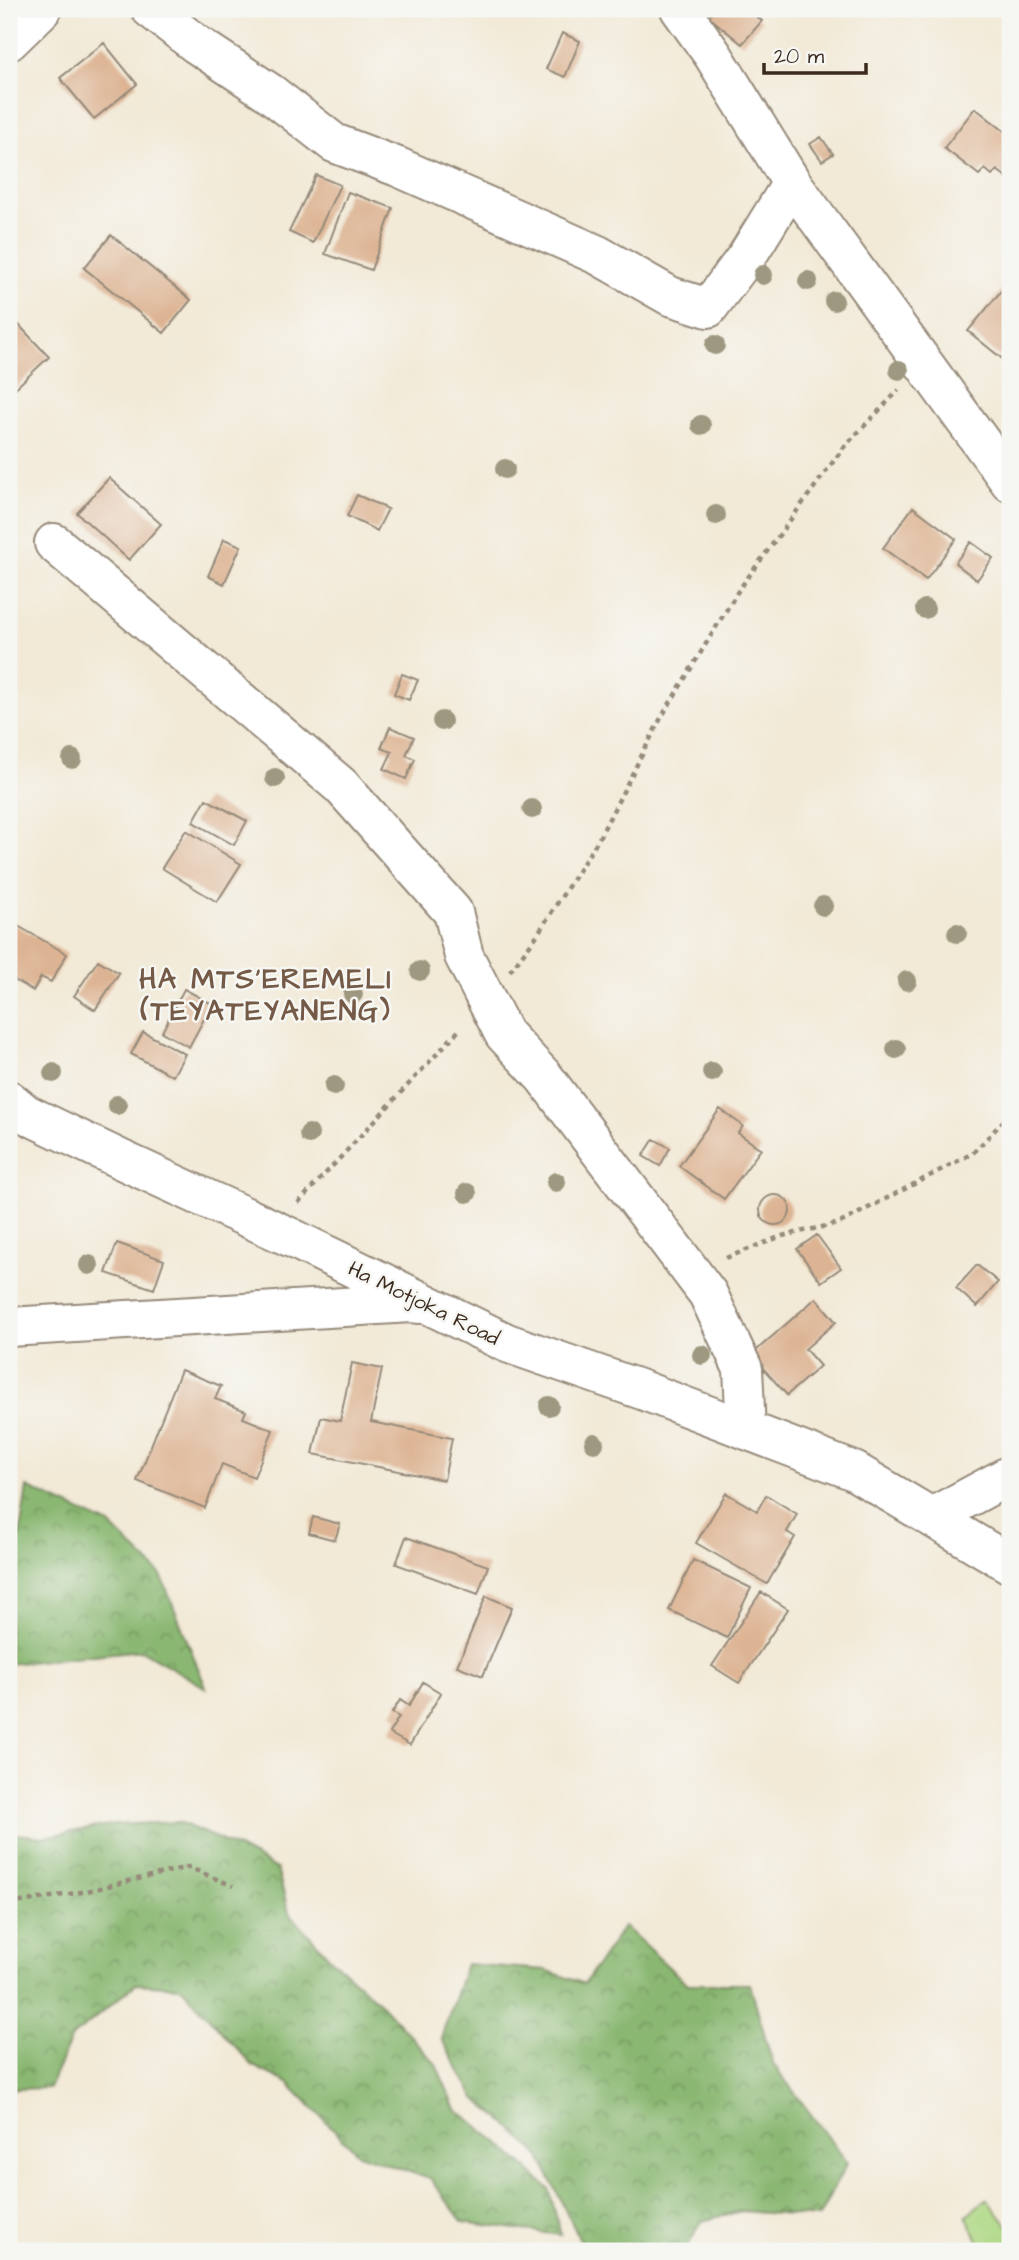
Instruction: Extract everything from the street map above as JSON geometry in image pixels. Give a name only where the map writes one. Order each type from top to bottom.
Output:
[{"type":"street","points":[[9,41],[42,9]]},
{"type":"street","points":[[151,9],[196,44],[270,93],[334,143],[398,167],[598,255],[670,296],[708,308],[747,256],[792,183]]},
{"type":"street","points":[[680,9],[713,55],[792,183],[1010,482]]},
{"type":"street","points":[[54,543],[341,786],[453,912],[464,956],[504,1034],[544,1077],[708,1294],[743,1368],[746,1430]]},
{"type":"street","name":"Ha Motjoka Road","points":[[9,1100],[26,1114],[273,1229],[507,1343],[642,1390],[854,1471],[1010,1564]]},
{"type":"street","points":[[9,1326],[411,1303],[430,1306]]},
{"type":"street","points":[[932,1517],[1010,1475]]},
{"type":"path","points":[[273,1229],[487,1001],[535,938],[598,840],[660,718],[738,591],[845,447],[923,363]]},
{"type":"path","points":[[691,1272],[782,1236],[841,1223],[973,1153],[1010,1114]]},
{"type":"path","points":[[9,1904],[87,1891],[188,1867],[233,1886]]},
{"type":"green space","points":[[27,1487],[110,1525],[161,1575],[206,1688],[141,1650],[9,1664],[9,1564],[15,1567]]},
{"type":"green space","points":[[179,1822],[277,1869],[289,1913],[330,1958],[383,2006],[435,2063],[456,2109],[504,2147],[549,2189],[561,2235],[463,2222],[430,2179],[358,2154],[288,2083],[253,2066],[181,1987],[136,1984],[72,2037],[49,2088],[9,2089],[9,1833],[43,1837],[109,1825]]},
{"type":"green space","points":[[624,1926],[687,1984],[750,1984],[773,2064],[847,2162],[819,2217],[741,2211],[702,2221],[685,2251],[599,2251],[583,2246],[540,2157],[507,2124],[475,2098],[441,2038],[466,1964],[546,1970],[584,1984]]},
{"type":"green space","points":[[987,2199],[1010,2229],[1010,2251],[983,2251],[966,2215]]},
{"type":"building","points":[[715,9],[747,9],[762,21],[742,44],[709,17]]},
{"type":"building","points":[[562,33],[580,41],[565,77],[546,69]]},
{"type":"building","points":[[104,43],[137,84],[94,119],[60,78]]},
{"type":"building","points":[[975,108],[1008,134],[1010,131],[1009,179],[997,170],[992,175],[985,169],[979,175],[944,148]]},
{"type":"building","points":[[821,137],[833,154],[822,161],[810,144]]},
{"type":"building","points":[[316,175],[340,185],[313,243],[289,232]]},
{"type":"building","points":[[348,192],[393,208],[371,270],[325,254]]},
{"type":"building","points":[[111,235],[191,300],[164,333],[84,268]]},
{"type":"building","points":[[1010,280],[1010,354],[1005,361],[968,331]]},
{"type":"building","points":[[18,324],[49,357],[9,394],[9,333]]},
{"type":"building","points":[[109,478],[161,524],[129,560],[77,513]]},
{"type":"building","points":[[357,495],[388,509],[377,531],[347,516]]},
{"type":"building","points":[[913,507],[956,539],[926,580],[883,548]]},
{"type":"building","points":[[224,539],[241,546],[224,584],[208,576]]},
{"type":"building","points":[[971,542],[993,558],[977,580],[955,563]]},
{"type":"building","points":[[402,674],[418,680],[409,700],[394,694]]},
{"type":"building","points":[[390,727],[414,737],[406,755],[415,759],[406,779],[384,769],[392,752],[381,748]]},
{"type":"building","points":[[206,799],[247,821],[234,845],[193,822]]},
{"type":"building","points":[[186,830],[241,864],[217,902],[162,868]]},
{"type":"building","points":[[11,922],[67,954],[51,982],[41,977],[33,991],[9,977]]},
{"type":"building","points":[[98,960],[119,973],[95,1010],[74,996]]},
{"type":"building","points":[[184,989],[212,1004],[189,1047],[162,1032]]},
{"type":"building","points":[[143,1032],[185,1054],[173,1076],[131,1054]]},
{"type":"building","points":[[720,1109],[743,1126],[738,1133],[761,1149],[724,1199],[679,1166]]},
{"type":"building","points":[[654,1139],[670,1148],[660,1166],[643,1156]]},
{"type":"building","points":[[775,1195],[786,1199],[790,1210],[786,1221],[775,1225],[764,1221],[760,1210],[764,1199]]},
{"type":"building","points":[[817,1235],[841,1268],[821,1282],[797,1249]]},
{"type":"building","points":[[117,1243],[164,1260],[154,1289],[106,1273]]},
{"type":"building","points":[[977,1265],[998,1282],[977,1307],[956,1288]]},
{"type":"building","points":[[816,1298],[836,1322],[805,1349],[820,1366],[787,1395],[751,1355]]},
{"type":"building","points":[[352,1363],[382,1369],[371,1422],[452,1438],[444,1480],[313,1454],[321,1417],[340,1421]]},
{"type":"building","points":[[181,1370],[221,1386],[215,1399],[246,1411],[243,1418],[273,1430],[254,1477],[222,1464],[205,1508],[137,1481]]},
{"type":"building","points":[[726,1493],[757,1511],[766,1495],[797,1514],[787,1532],[795,1537],[767,1584],[696,1543]]},
{"type":"building","points":[[313,1517],[340,1524],[335,1540],[309,1533]]},
{"type":"building","points":[[406,1537],[488,1566],[478,1594],[396,1564]]},
{"type":"building","points":[[693,1560],[751,1588],[727,1638],[669,1610]]},
{"type":"building","points":[[761,1592],[788,1609],[739,1683],[712,1666]]},
{"type":"building","points":[[486,1596],[512,1607],[483,1676],[457,1666]]},
{"type":"building","points":[[423,1682],[441,1693],[410,1745],[389,1733],[399,1717],[392,1713],[400,1700],[409,1706]]},
{"type":"district","name":"HA MTS'EREMELI (TEYATEYANENG)","points":[[266,994]]}]
